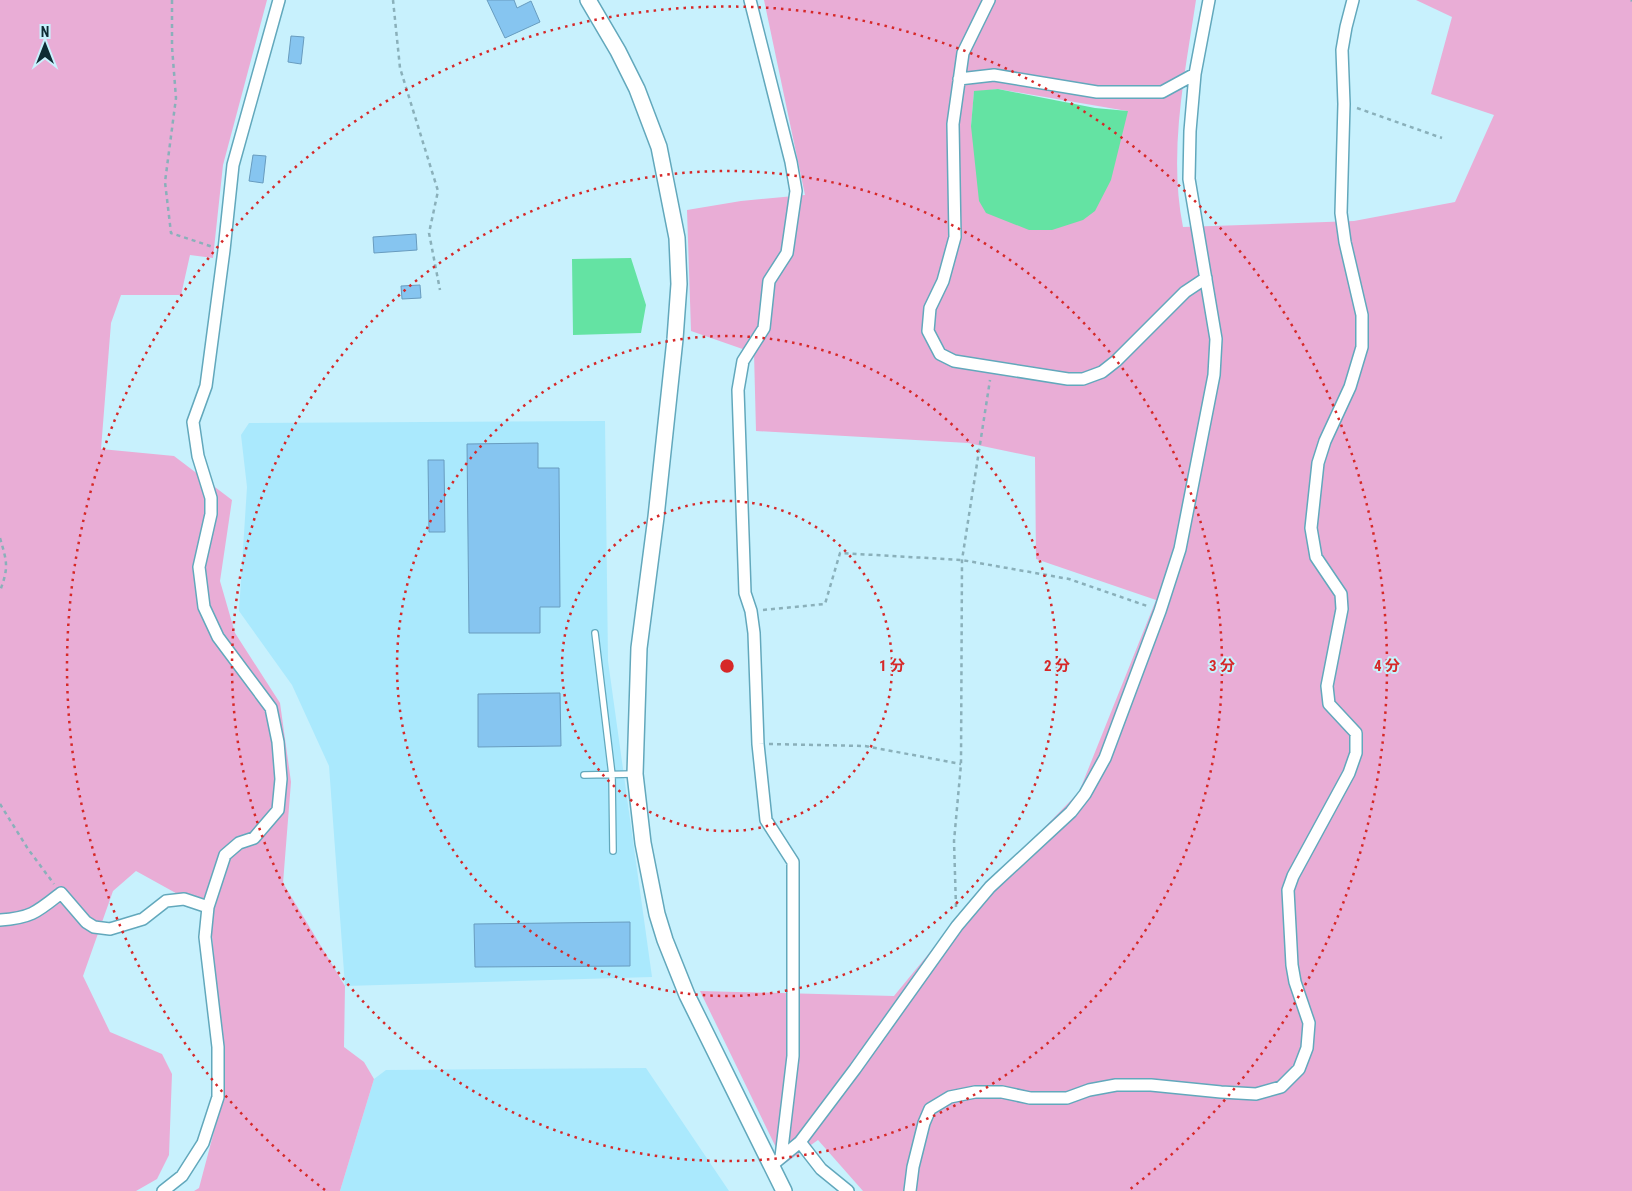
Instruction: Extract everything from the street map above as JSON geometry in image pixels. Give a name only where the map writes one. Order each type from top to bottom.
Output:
[{"type":"street","points":[[163,1191],[182,1176],[203,1143],[218,1097],[218,1047],[205,937],[208,907],[225,856],[238,843],[254,838],[278,810],[281,779],[278,742],[271,708],[218,637],[204,607],[199,567],[211,514],[211,498],[198,456],[194,422],[206,386],[224,250],[232,165],[279,0]]},
{"type":"street","points":[[588,0],[618,51],[637,89],[659,147],[677,238],[679,284],[675,339],[656,517],[639,648],[635,774],[643,843],[657,914],[665,940],[687,995],[776,1161],[784,1191]]},
{"type":"street","points":[[750,0],[791,162],[796,191],[787,253],[769,281],[764,328],[743,361],[738,390],[745,593],[751,612],[754,632],[758,744],[766,820],[793,862],[793,1056],[776,1161]]},
{"type":"street","points":[[989,0],[963,53],[959,79],[954,124],[955,237],[943,281],[930,308],[928,331],[940,354],[954,361],[1068,379],[1083,379],[1102,372],[1116,361],[1186,292],[1206,278]]},
{"type":"street","points":[[776,1161],[800,1142],[855,1069],[957,926],[990,887],[1071,812],[1085,794],[1105,758],[1160,611],[1180,549],[1214,375],[1216,339],[1189,179],[1190,131],[1196,74],[1209,0]]},
{"type":"street","points":[[910,1191],[913,1167],[924,1123],[930,1110],[950,1097],[975,1092],[1002,1092],[1030,1098],[1067,1098],[1089,1090],[1116,1085],[1151,1085],[1256,1094],[1281,1087],[1299,1069],[1307,1048],[1309,1024],[1295,982],[1292,965],[1288,890],[1293,876],[1349,773],[1356,754],[1356,733],[1328,704],[1327,686],[1342,608],[1341,594],[1316,557],[1311,528],[1318,463],[1325,441],[1350,387],[1362,347],[1362,315],[1341,213],[1344,104],[1342,50],[1354,0]]},
{"type":"street","points":[[959,79],[994,75],[1097,92],[1162,92],[1196,74]]},
{"type":"street","points":[[0,920],[20,918],[38,911],[61,893],[86,922],[94,927],[110,929],[143,918],[166,901],[184,899],[208,907]]},
{"type":"street","points":[[800,1142],[821,1169],[848,1191]]},
{"type":"lane","points":[[595,633],[612,775],[613,851]]},
{"type":"lane","points":[[584,775],[635,774]]},
{"type":"path","points":[[172,0],[172,47],[176,98],[165,182],[171,233],[224,250]]},
{"type":"path","points":[[393,0],[400,68],[438,191],[429,233],[440,290]]},
{"type":"path","points":[[1344,104],[1442,138]]},
{"type":"path","points":[[957,926],[954,841],[961,764],[962,560],[990,378],[983,365]]},
{"type":"path","points":[[0,538],[7,561],[6,576],[0,591]]},
{"type":"path","points":[[751,612],[825,604],[840,553],[962,560],[1069,580],[1160,611]]},
{"type":"path","points":[[758,744],[865,746],[961,764]]},
{"type":"path","points":[[0,804],[28,849],[61,893]]},
{"type":"shaded area","points":[[0,0],[267,0],[223,165],[213,258],[190,255],[181,295],[121,295],[111,323],[101,449],[174,456],[232,500],[220,581],[235,633],[280,703],[291,782],[283,883],[345,986],[344,1047],[364,1062],[374,1079],[340,1191],[194,1191],[199,1188],[225,1090],[210,912],[136,871],[113,891],[83,976],[110,1032],[162,1054],[172,1074],[169,1155],[157,1179],[136,1191],[0,1191]]},
{"type":"shaded area","points":[[764,0],[1196,0],[1183,85],[1178,142],[1177,170],[1183,227],[1354,221],[1455,202],[1494,115],[1431,94],[1452,17],[1416,0],[1632,0],[1632,1191],[863,1191],[818,1140],[784,1164],[700,991],[894,996],[967,907],[1079,792],[1156,600],[1036,559],[1035,457],[968,443],[756,431],[754,353],[691,331],[687,210],[741,201],[805,195]],"holes":[[[998,89],[1128,112],[971,126],[974,92]]]},
{"type":"shaded area","points":[[998,89],[1095,108],[1128,111],[1111,180],[1095,211],[1083,220],[1052,230],[1029,230],[986,213],[979,201],[971,126],[974,91]]},
{"type":"shaded area","points":[[631,258],[646,305],[641,333],[573,335],[572,259]]},
{"type":"shaded area","points":[[605,421],[608,661],[652,977],[345,986],[329,766],[292,685],[239,611],[247,487],[241,435],[249,423]]},
{"type":"shaded area","points":[[646,1068],[729,1191],[340,1191],[374,1079],[386,1070]]},
{"type":"building","points":[[487,0],[514,0],[517,8],[531,1],[540,22],[505,38]]},
{"type":"building","points":[[291,36],[304,37],[301,64],[288,62]]},
{"type":"building","points":[[253,155],[266,156],[263,183],[249,181]]},
{"type":"building","points":[[416,234],[417,250],[374,253],[373,237]]},
{"type":"building","points":[[420,285],[421,298],[402,299],[401,286]]},
{"type":"building","points":[[538,443],[538,468],[559,468],[560,607],[540,607],[540,633],[469,633],[467,444]]},
{"type":"building","points":[[428,460],[444,460],[445,532],[429,532]]},
{"type":"building","points":[[560,693],[561,746],[478,747],[478,694]]},
{"type":"building","points":[[630,922],[630,966],[475,967],[474,924]]}]
